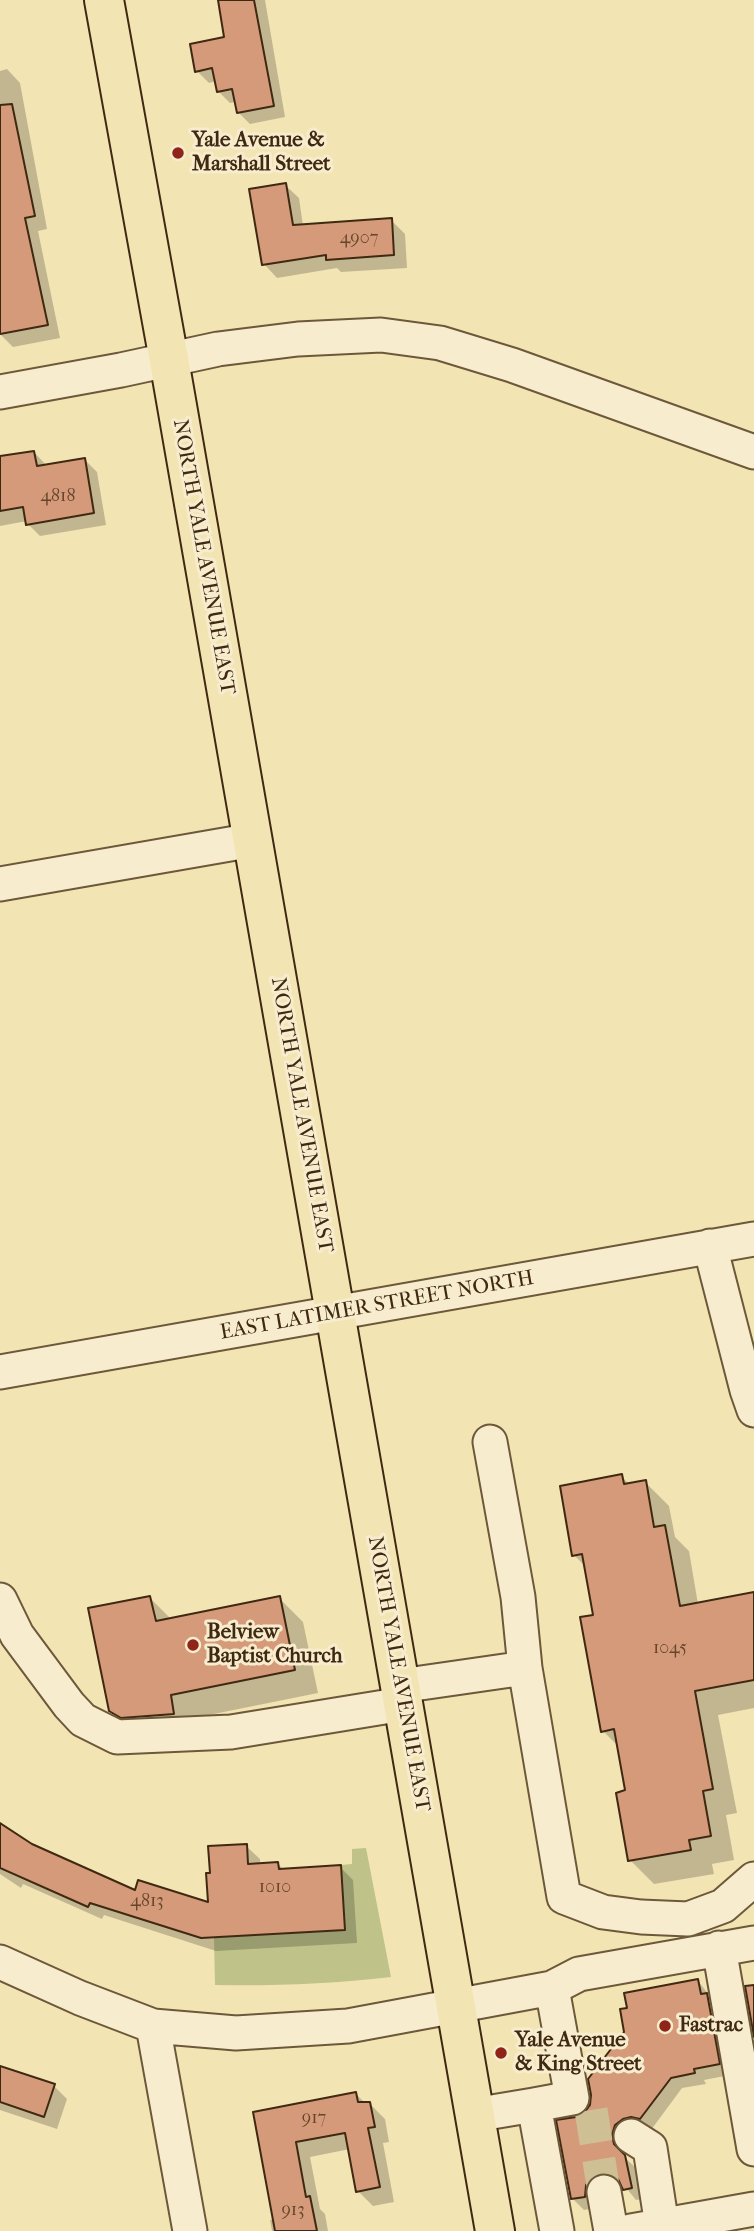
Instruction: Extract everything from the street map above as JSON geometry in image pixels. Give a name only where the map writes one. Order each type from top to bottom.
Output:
[{"type":"main road","name":"NORTH YALE AVENUE EAST","points":[[104,0],[495,2231]]},
{"type":"street","points":[[0,392],[218,349],[298,339],[381,335],[440,343],[512,365],[754,452]]},
{"type":"street","points":[[0,884],[253,840]]},
{"type":"street","name":"EAST LATIMER STREET NORTH","points":[[0,1372],[754,1239]]},
{"type":"street","points":[[710,1246],[754,1410]]},
{"type":"street","points":[[490,1442],[518,1597],[525,1668],[564,1897],[603,1912],[688,1919],[723,1906],[754,1879]]},
{"type":"street","points":[[0,1600],[17,1634],[83,1720],[117,1737],[231,1732],[525,1668]]},
{"type":"street","points":[[0,1962],[80,1998],[153,2026],[248,2032],[348,2026],[552,1988],[579,1974],[754,1943]]},
{"type":"street","points":[[719,1948],[754,2149]]},
{"type":"street","points":[[474,2115],[572,2098],[552,1988]]},
{"type":"street","points":[[153,2026],[190,2231]]},
{"type":"street","points":[[534,2105],[557,2231]]},
{"type":"street","points":[[631,2136],[650,2148],[647,2228],[754,2209]]},
{"type":"street","points":[[604,2192],[611,2231]]},
{"type":"green space","points":[[366,1848],[391,1977],[303,1984],[215,1985],[214,1938],[344,1930],[341,1865],[352,1864],[352,1849]]},
{"type":"building","points":[[218,0],[254,0],[274,106],[237,113],[232,89],[217,92],[212,68],[195,72],[190,44],[224,37]]},
{"type":"building","points":[[12,104],[35,216],[25,218],[48,325],[0,334],[0,105]]},
{"type":"building","points":[[286,183],[293,225],[392,218],[394,255],[326,260],[326,255],[262,265],[249,189]]},
{"type":"building","points":[[34,451],[37,466],[85,458],[94,513],[26,525],[23,507],[0,511],[0,456]]},
{"type":"building","points":[[622,1474],[624,1484],[646,1480],[654,1527],[665,1525],[680,1606],[754,1592],[754,1680],[695,1691],[713,1789],[703,1791],[711,1836],[689,1840],[691,1850],[628,1861],[616,1793],[625,1790],[614,1729],[601,1732],[580,1617],[593,1615],[582,1554],[572,1556],[560,1486]]},
{"type":"building","name":"Belview Baptist Church","points":[[150,1596],[156,1621],[280,1596],[295,1670],[171,1695],[174,1714],[121,1718],[109,1711],[88,1608]]},
{"type":"building","points":[[0,1823],[32,1844],[135,1890],[138,1880],[208,1902],[208,1846],[247,1844],[248,1864],[278,1862],[279,1869],[341,1865],[345,1930],[201,1938],[90,1903],[88,1907],[0,1868]]},
{"type":"building","points":[[698,1979],[701,1994],[707,1993],[720,2064],[694,2069],[695,2073],[671,2078],[640,2119],[631,2117],[615,2125],[612,2135],[614,2144],[625,2155],[632,2188],[623,2190],[618,2179],[610,2174],[600,2173],[586,2185],[585,2197],[571,2199],[556,2120],[576,2117],[584,2113],[590,2105],[588,2079],[624,2032],[620,2009],[627,2008],[624,1993]]},
{"type":"building","points":[[754,1985],[754,2037],[745,1986]]},
{"type":"building","points":[[0,2066],[55,2084],[44,2117],[0,2102]]},
{"type":"building","points":[[356,2092],[358,2102],[370,2102],[375,2127],[368,2128],[380,2187],[356,2192],[345,2133],[296,2142],[306,2197],[310,2196],[317,2231],[275,2231],[253,2112]]},
{"type":"tunnel","points":[[591,2110],[604,2192]]},
{"type":"place","name":"Yale Avenue & Marshall Street","points":[[178,153]]},
{"type":"place","name":"Belview Baptist Church","points":[[193,1645]]},
{"type":"place","name":"Fastrac","points":[[665,2026]]},
{"type":"place","name":"Yale Avenue & King Street","points":[[501,2053]]}]
